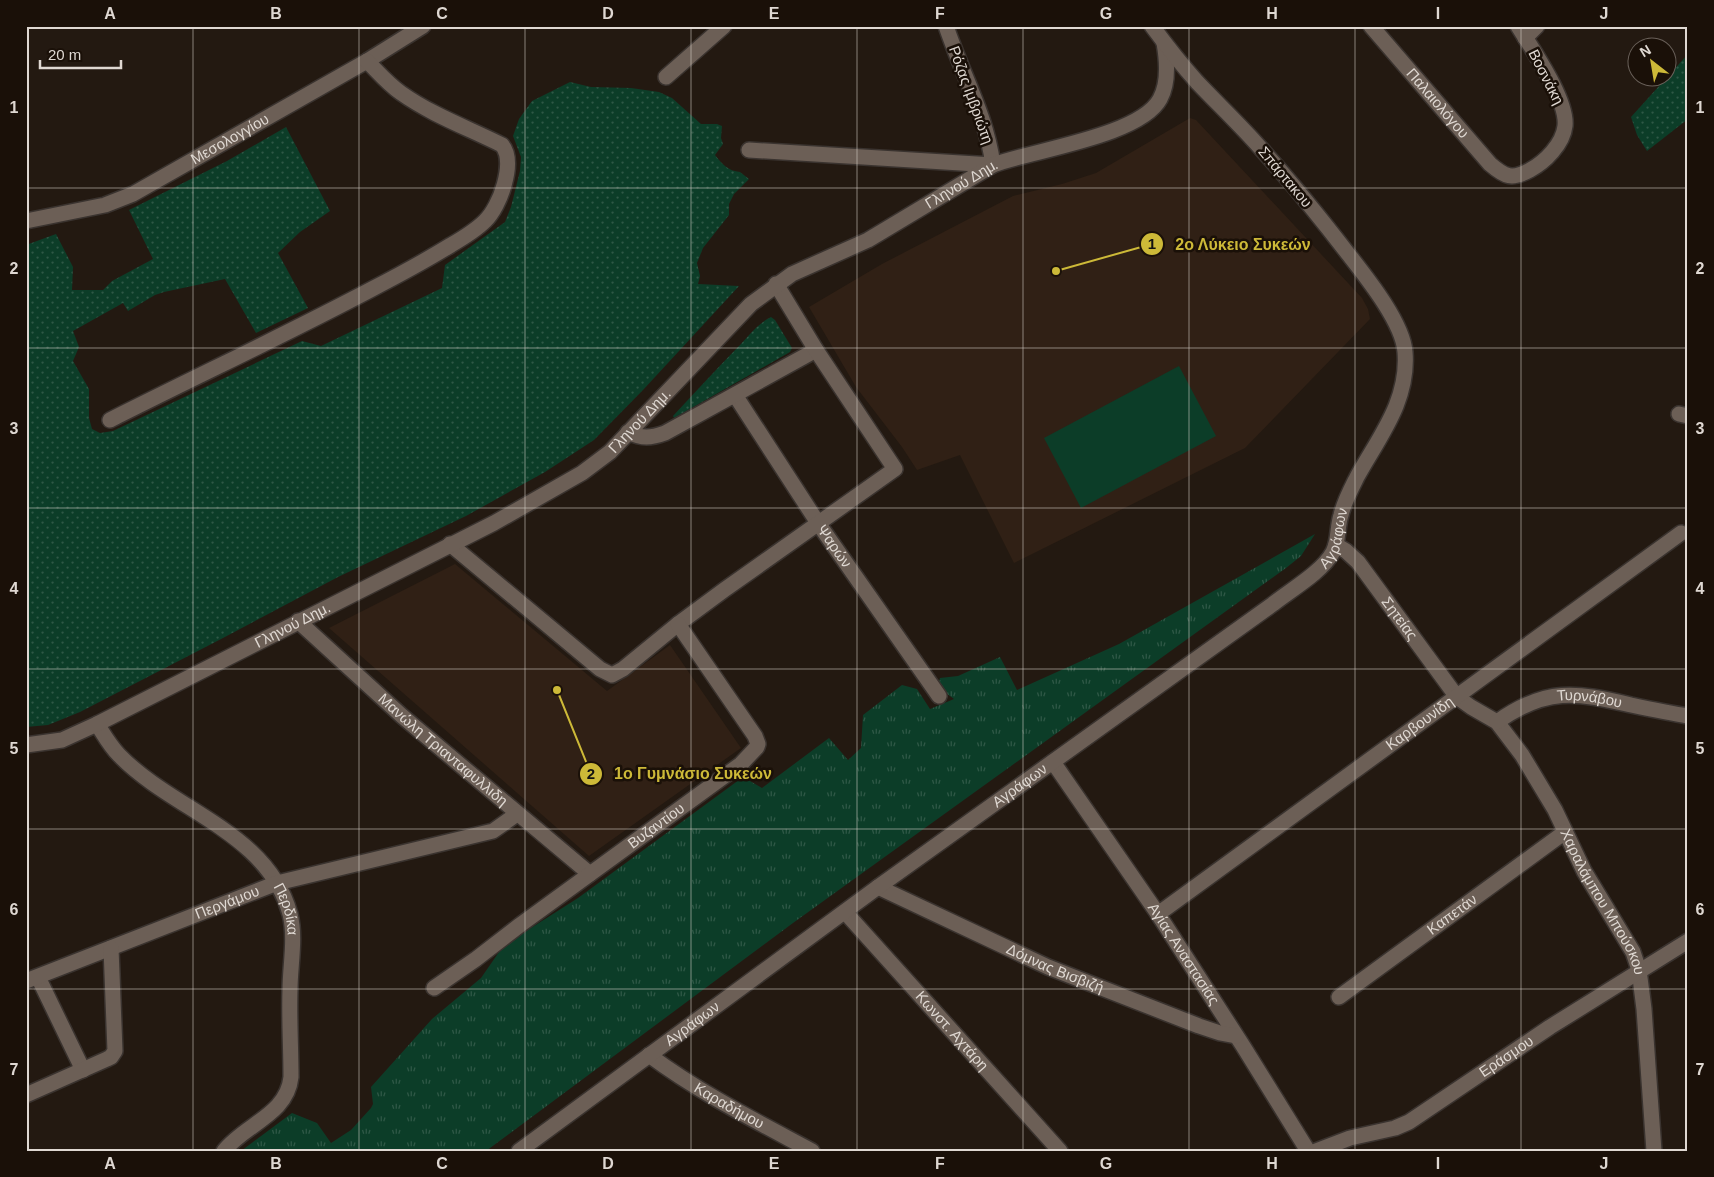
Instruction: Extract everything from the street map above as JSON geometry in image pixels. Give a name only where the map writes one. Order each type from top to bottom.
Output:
[{"type":"street","name":"Μεσολογγίου","points":[[27,216],[105,205],[133,194],[367,61],[423,26]]},
{"type":"street","points":[[666,77],[724,26]]},
{"type":"street","name":"Ρόζας Ιμβριώτη","points":[[946,26],[983,119],[990,142],[993,165]]},
{"type":"street","name":"Σπάρτακου","points":[[1152,26],[1196,81],[1267,155],[1338,241],[1378,293],[1402,339]]},
{"type":"street","name":"Γληνού Δημ.","points":[[26,745],[62,740],[97,724],[536,500],[582,473],[610,452],[750,304],[776,284],[804,268],[868,240],[993,165],[1100,135],[1126,124],[1149,111],[1160,99],[1165,87],[1164,26]]},
{"type":"street","name":"Παλαιολόγου","points":[[1371,26],[1490,164],[1499,172],[1509,176]]},
{"type":"street","name":"Βοσνάκη","points":[[1509,176],[1519,176],[1534,168],[1546,158],[1563,134],[1566,125],[1561,102],[1555,88],[1522,32],[1536,26]]},
{"type":"street","points":[[110,420],[397,276],[467,235],[492,213],[502,194],[506,174],[507,154],[502,145],[410,99],[387,82],[367,61]]},
{"type":"street","points":[[749,150],[993,165]]},
{"type":"street","points":[[450,544],[605,673],[618,673],[678,624],[895,469],[816,350],[776,284]]},
{"type":"street","name":"Αγράφων","points":[[519,1151],[878,887],[1298,585],[1324,564],[1336,545],[1340,516],[1346,499],[1386,429],[1399,399],[1405,372],[1405,351],[1402,339]]},
{"type":"street","points":[[628,432],[643,438],[650,438],[665,433],[816,350]]},
{"type":"street","name":"Ψαρών","points":[[735,395],[818,523],[939,696]]},
{"type":"street","name":"Καρβουνίδη","points":[[1158,914],[1681,533]]},
{"type":"street","name":"Σητείας","points":[[1336,545],[1358,562],[1457,697]]},
{"type":"street","name":"Μανώλη Τριανταφυλλιδη","points":[[298,621],[402,716],[590,874]]},
{"type":"street","name":"Βυζαντίου","points":[[434,988],[740,764],[757,748],[756,736],[678,624]]},
{"type":"street","name":"Τυρνάβου","points":[[1497,722],[1510,713],[1538,700],[1568,694],[1688,716]]},
{"type":"street","name":"Χαραλάμπου Μπούσκου","points":[[1457,697],[1497,722],[1522,754],[1535,775],[1584,871],[1629,945],[1639,970],[1646,1030],[1654,1151]]},
{"type":"street","name":"Περδίκα","points":[[97,724],[111,746],[130,765],[152,782],[236,838],[262,863],[276,883],[290,914],[292,929],[290,991],[291,1081],[286,1096],[280,1104],[232,1142],[224,1151]]},
{"type":"street","name":"Αγίας Αναστασίας","points":[[1053,762],[1158,914],[1308,1151]]},
{"type":"street","name":"Περγάμου","points":[[32,979],[276,883],[492,831],[517,814]]},
{"type":"street","name":"Καπετάν","points":[[1339,997],[1565,832]]},
{"type":"street","name":"Δόμνας Βισβιζή","points":[[878,887],[1048,967],[1183,1020],[1220,1033],[1236,1036]]},
{"type":"street","name":"Κωνστ. Αχτάρη","points":[[846,912],[1060,1151]]},
{"type":"street","name":"Εράσμου","points":[[1316,1151],[1350,1138],[1395,1128],[1409,1122],[1639,970],[1688,941]]},
{"type":"street","points":[[26,1096],[108,1059],[115,1051],[111,948]]},
{"type":"street","points":[[32,979],[83,1070]]},
{"type":"street","name":"Καραδήμου","points":[[649,1055],[712,1098],[812,1151]]},
{"type":"shaded area","points":[[1190,118],[1196,120],[1362,298],[1368,309],[1370,319],[1245,448],[1014,563],[960,455],[917,470],[902,447],[856,387],[809,307],[882,264],[1013,196],[1062,184],[1096,173]]},
{"type":"shaded area","points":[[455,564],[607,691],[670,645],[741,748],[589,856],[329,628]]},
{"type":"green space","points":[[1688,54],[1688,119],[1647,151],[1637,135],[1631,117],[1657,88],[1676,88],[1676,67]]},
{"type":"green space","points":[[570,82],[591,87],[631,88],[659,92],[672,98],[701,124],[717,124],[722,126],[721,138],[723,144],[715,155],[726,166],[740,172],[749,179],[734,194],[729,204],[729,215],[703,248],[697,263],[700,276],[698,284],[739,286],[594,440],[545,472],[466,516],[338,577],[80,712],[48,725],[26,727],[26,245],[56,234],[73,267],[72,290],[103,290],[112,281],[153,259],[129,210],[227,161],[286,127],[330,211],[300,232],[278,253],[308,308],[256,333],[225,279],[164,292],[155,295],[128,311],[123,303],[73,331],[79,347],[73,361],[89,389],[89,418],[92,429],[100,433],[113,431],[302,341],[321,346],[442,288],[445,265],[505,222],[511,207],[520,171],[521,157],[513,136],[519,119],[532,101]]},
{"type":"green space","points":[[771,317],[775,320],[792,348],[790,352],[674,418],[673,416],[753,331]]},
{"type":"green space","points":[[1179,366],[1216,436],[1081,508],[1044,438]]},
{"type":"green space","points":[[1315,534],[1301,556],[1286,568],[793,923],[486,1151],[241,1151],[292,1113],[317,1123],[331,1143],[351,1130],[373,1104],[371,1087],[432,1019],[481,978],[499,952],[509,942],[578,898],[743,777],[762,788],[829,738],[848,760],[861,748],[863,715],[902,685],[917,689],[930,709],[954,699],[938,687],[940,678],[958,676],[1000,657],[1017,690],[1119,644]]},
{"type":"place","name":"2ο Λύκειο Συκεών","points":[[1056,271]]},
{"type":"place","name":"1ο Γυμνάσιο Συκεών","points":[[557,690]]}]
